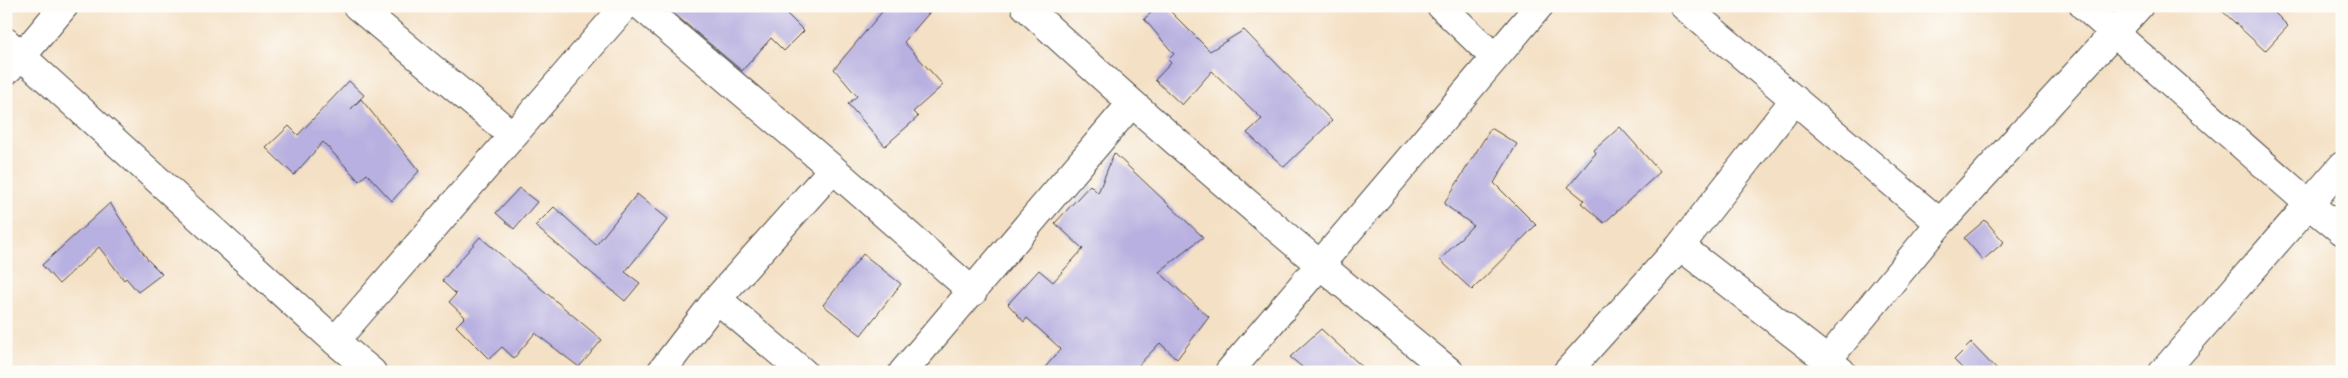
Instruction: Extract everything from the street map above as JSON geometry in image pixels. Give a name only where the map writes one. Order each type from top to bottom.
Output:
[{"type":"street","points":[[64,6],[11,56],[335,341],[362,369]]},
{"type":"street","points":[[357,6],[512,135]]},
{"type":"street","points":[[335,341],[626,6]]},
{"type":"street","points":[[641,6],[832,168],[973,292]]},
{"type":"street","points":[[1025,6],[1131,104],[1318,265],[1450,372]]},
{"type":"street","points":[[1441,6],[1494,58]]},
{"type":"street","points":[[1229,372],[1539,6]]},
{"type":"street","points":[[1684,6],[1940,223]]},
{"type":"street","points":[[2084,6],[2342,231]]},
{"type":"street","points":[[1680,246],[1835,366],[1940,223],[2139,6]]},
{"type":"street","points":[[1567,372],[1680,246],[1795,99]]},
{"type":"street","points":[[903,372],[1131,104]]},
{"type":"street","points":[[2163,372],[2342,166]]},
{"type":"street","points":[[662,372],[717,299],[832,168]]},
{"type":"street","points":[[717,299],[803,372]]},
{"type":"building","points":[[665,6],[779,6],[804,31],[784,51],[771,38],[742,71]]},
{"type":"building","points":[[887,6],[935,6],[904,42],[943,85],[913,112],[918,117],[885,146],[848,104],[857,96],[834,69]]},
{"type":"building","points":[[1159,6],[1165,6],[1210,51],[1244,30],[1332,121],[1284,167],[1247,133],[1262,119],[1212,71],[1182,105],[1155,80],[1171,63],[1168,60],[1174,54],[1144,19]]},
{"type":"building","points":[[2217,6],[2268,6],[2288,26],[2265,51]]},
{"type":"building","points":[[349,81],[364,95],[350,110],[361,99],[419,171],[392,201],[367,174],[359,181],[323,142],[294,175],[266,148],[289,126],[298,135]]},
{"type":"building","points":[[1620,127],[1660,172],[1604,223],[1581,203],[1584,200],[1568,187],[1596,153],[1594,150]]},
{"type":"building","points":[[1491,128],[1517,144],[1494,183],[1536,225],[1472,290],[1440,260],[1473,225],[1444,204]]},
{"type":"building","points":[[1114,153],[1203,237],[1159,272],[1209,317],[1177,359],[1160,343],[1132,372],[1041,372],[1061,349],[1027,318],[1024,322],[1008,304],[1039,270],[1053,282],[1083,249],[1055,223],[1090,185],[1098,193]]},
{"type":"building","points":[[519,188],[537,202],[514,229],[496,213]]},
{"type":"building","points":[[637,194],[668,219],[625,272],[640,283],[625,301],[535,226],[554,207],[596,245]]},
{"type":"building","points":[[110,203],[148,260],[162,274],[138,292],[126,278],[124,280],[99,247],[59,284],[42,265]]},
{"type":"building","points":[[1985,220],[2004,242],[1983,260],[1964,238]]},
{"type":"building","points":[[480,237],[602,340],[579,367],[535,333],[514,358],[502,347],[489,359],[456,326],[465,317],[449,302],[456,294],[442,281]]},
{"type":"building","points":[[863,254],[901,284],[861,335],[823,305]]},
{"type":"building","points":[[1321,329],[1368,372],[1308,372],[1290,357]]},
{"type":"building","points":[[1971,343],[1999,372],[1966,372],[1954,360]]}]
